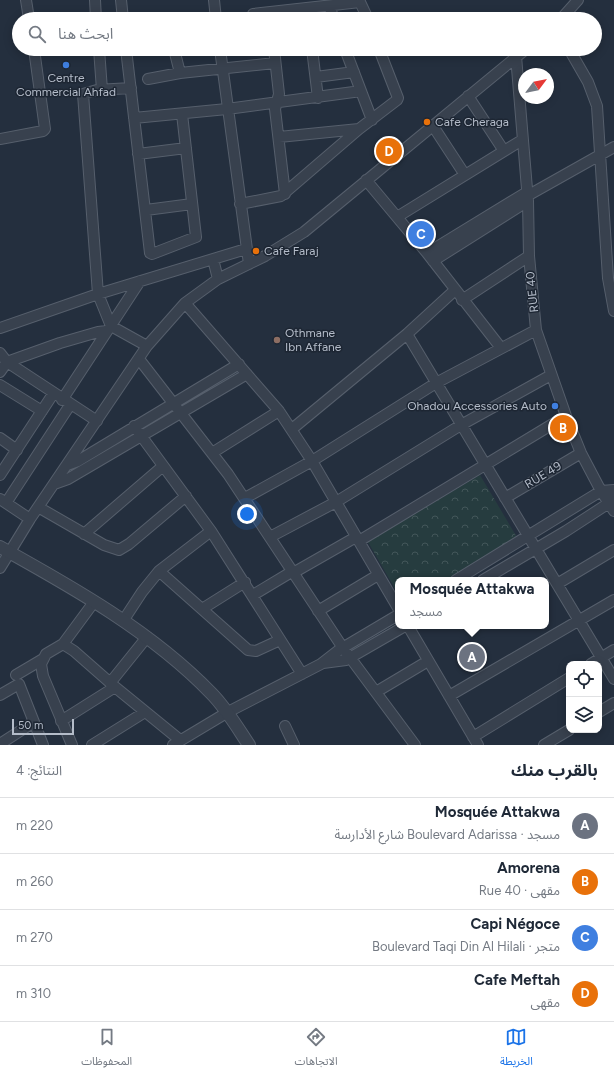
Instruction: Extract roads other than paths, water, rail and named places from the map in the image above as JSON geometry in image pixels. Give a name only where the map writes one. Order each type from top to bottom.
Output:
[{"type":"street","points":[[26,0],[28,12]]},
{"type":"street","points":[[95,0],[96,12]]},
{"type":"street","points":[[121,0],[122,12]]},
{"type":"street","points":[[214,0],[215,12]]},
{"type":"street","points":[[567,12],[578,0]]},
{"type":"street","points":[[289,12],[307,8],[360,2],[365,12]]},
{"type":"street","points":[[329,6],[331,12]]},
{"type":"street","points":[[307,8],[307,12]]},
{"type":"street","points":[[0,139],[43,131],[45,129],[35,56]]},
{"type":"street","points":[[100,56],[102,90]]},
{"type":"street","points":[[127,56],[150,253],[152,254],[196,238],[182,114]]},
{"type":"street","points":[[176,56],[180,73]]},
{"type":"street","points":[[221,56],[249,264]]},
{"type":"street","points":[[274,56],[278,94],[275,108],[285,194]]},
{"type":"street","points":[[313,56],[318,98]]},
{"type":"street","points":[[348,56],[372,120]]},
{"type":"street","points":[[240,204],[278,198],[285,194],[359,129],[398,98],[383,56]]},
{"type":"street","points":[[0,568],[4,549],[38,508],[147,346],[185,303],[218,279],[249,264],[304,232],[516,56]]},
{"type":"street","name":"RUE 40","points":[[516,56],[527,196],[529,256],[536,330],[566,416],[581,453],[611,507]]},
{"type":"street","points":[[572,56],[593,93],[597,106],[610,230],[608,278],[614,311]]},
{"type":"street","points":[[148,80],[180,73],[275,63]]},
{"type":"street","points":[[316,76],[354,72]]},
{"type":"street","points":[[109,328],[98,294],[83,94],[102,90],[130,88]]},
{"type":"street","points":[[134,118],[227,109],[318,98],[361,91]]},
{"type":"street","points":[[468,96],[504,151]]},
{"type":"street","points":[[433,126],[465,175]]},
{"type":"street","points":[[279,137],[359,129]]},
{"type":"street","points":[[397,217],[522,140]]},
{"type":"street","points":[[430,257],[527,196],[614,147]]},
{"type":"street","points":[[138,154],[186,148]]},
{"type":"street","points":[[366,180],[430,257],[462,300],[501,348]]},
{"type":"street","points":[[146,210],[192,204]]},
{"type":"street","points":[[0,328],[98,294],[246,249]]},
{"type":"street","points":[[462,300],[529,256]]},
{"type":"street","points":[[213,259],[218,279]]},
{"type":"street","points":[[30,518],[3,501],[66,402],[109,328],[140,281]]},
{"type":"street","points":[[292,429],[406,334],[455,290]]},
{"type":"street","points":[[185,303],[279,411],[292,429],[395,603]]},
{"type":"street","points":[[0,372],[7,362],[60,343],[109,328],[147,346]]},
{"type":"street","points":[[244,498],[312,461],[436,383],[536,330]]},
{"type":"street","points":[[406,334],[614,680]]},
{"type":"street","points":[[0,353],[7,362],[53,394],[97,421]]},
{"type":"street","points":[[139,359],[181,411],[212,453],[244,498],[343,648],[415,745]]},
{"type":"street","points":[[67,465],[78,461],[239,364]]},
{"type":"street","points":[[54,484],[68,479],[140,435],[247,374]]},
{"type":"street","points":[[270,537],[336,502],[461,425],[552,375]]},
{"type":"street","points":[[0,385],[42,411]]},
{"type":"street","points":[[1,472],[53,394]]},
{"type":"street","points":[[212,453],[279,411]]},
{"type":"street","points":[[253,595],[293,572],[358,539],[566,416]]},
{"type":"street","points":[[134,426],[211,531],[245,582],[302,674]]},
{"type":"street","points":[[0,438],[17,450]]},
{"type":"street","name":"RUE 49","points":[[505,498],[581,453]]},
{"type":"street","points":[[84,534],[163,466]]},
{"type":"street","points":[[461,577],[601,491],[614,490],[611,507],[489,577]]},
{"type":"street","points":[[38,508],[111,548],[119,550],[129,544],[186,496]]},
{"type":"street","points":[[122,621],[159,571],[211,531]]},
{"type":"street","points":[[4,549],[94,602],[148,637],[203,686],[228,712],[248,745]]},
{"type":"street","points":[[557,584],[614,550]]},
{"type":"street","points":[[159,571],[248,650],[256,650],[280,640]]},
{"type":"street","points":[[318,611],[378,575]]},
{"type":"street","points":[[202,609],[245,582]]},
{"type":"street","points":[[449,696],[614,600]]},
{"type":"street","points":[[72,745],[41,669],[43,659],[46,654],[63,644],[94,602]]},
{"type":"street","points":[[63,644],[74,651],[145,712],[176,743],[228,712],[321,664],[343,648],[395,617]]},
{"type":"street","points":[[321,664],[346,660],[400,629]]},
{"type":"street","points":[[410,629],[476,741],[566,680]]},
{"type":"street","points":[[61,721],[112,685],[148,637]]},
{"type":"street","points":[[596,661],[614,650]]},
{"type":"street","points":[[0,695],[15,675],[43,659]]},
{"type":"street","points":[[376,692],[428,661]]},
{"type":"street","points":[[15,675],[43,745]]},
{"type":"street","points":[[602,710],[614,703]]},
{"type":"street","points":[[92,745],[145,712]]},
{"type":"street","points":[[0,744],[34,722]]},
{"type":"street","points":[[285,726],[294,745]]},
{"type":"street","points":[[544,745],[566,732]]},
{"type":"place","name":"Centre Commercial Ahfad","points":[[66,65]]},
{"type":"place","name":"Cafe Cheraga","points":[[427,122]]},
{"type":"place","name":"Cafe Meftah","points":[[389,151]]},
{"type":"place","name":"Capi Négoce","points":[[421,234]]},
{"type":"place","name":"Cafe Faraj","points":[[256,251]]},
{"type":"place","name":"Othmane Ibn Affane","points":[[277,340]]},
{"type":"place","name":"Ohadou Accessories Auto","points":[[555,406]]},
{"type":"place","name":"Amorena","points":[[563,428]]},
{"type":"place","name":"Mosquée Attakwa","points":[[472,657]]}]
